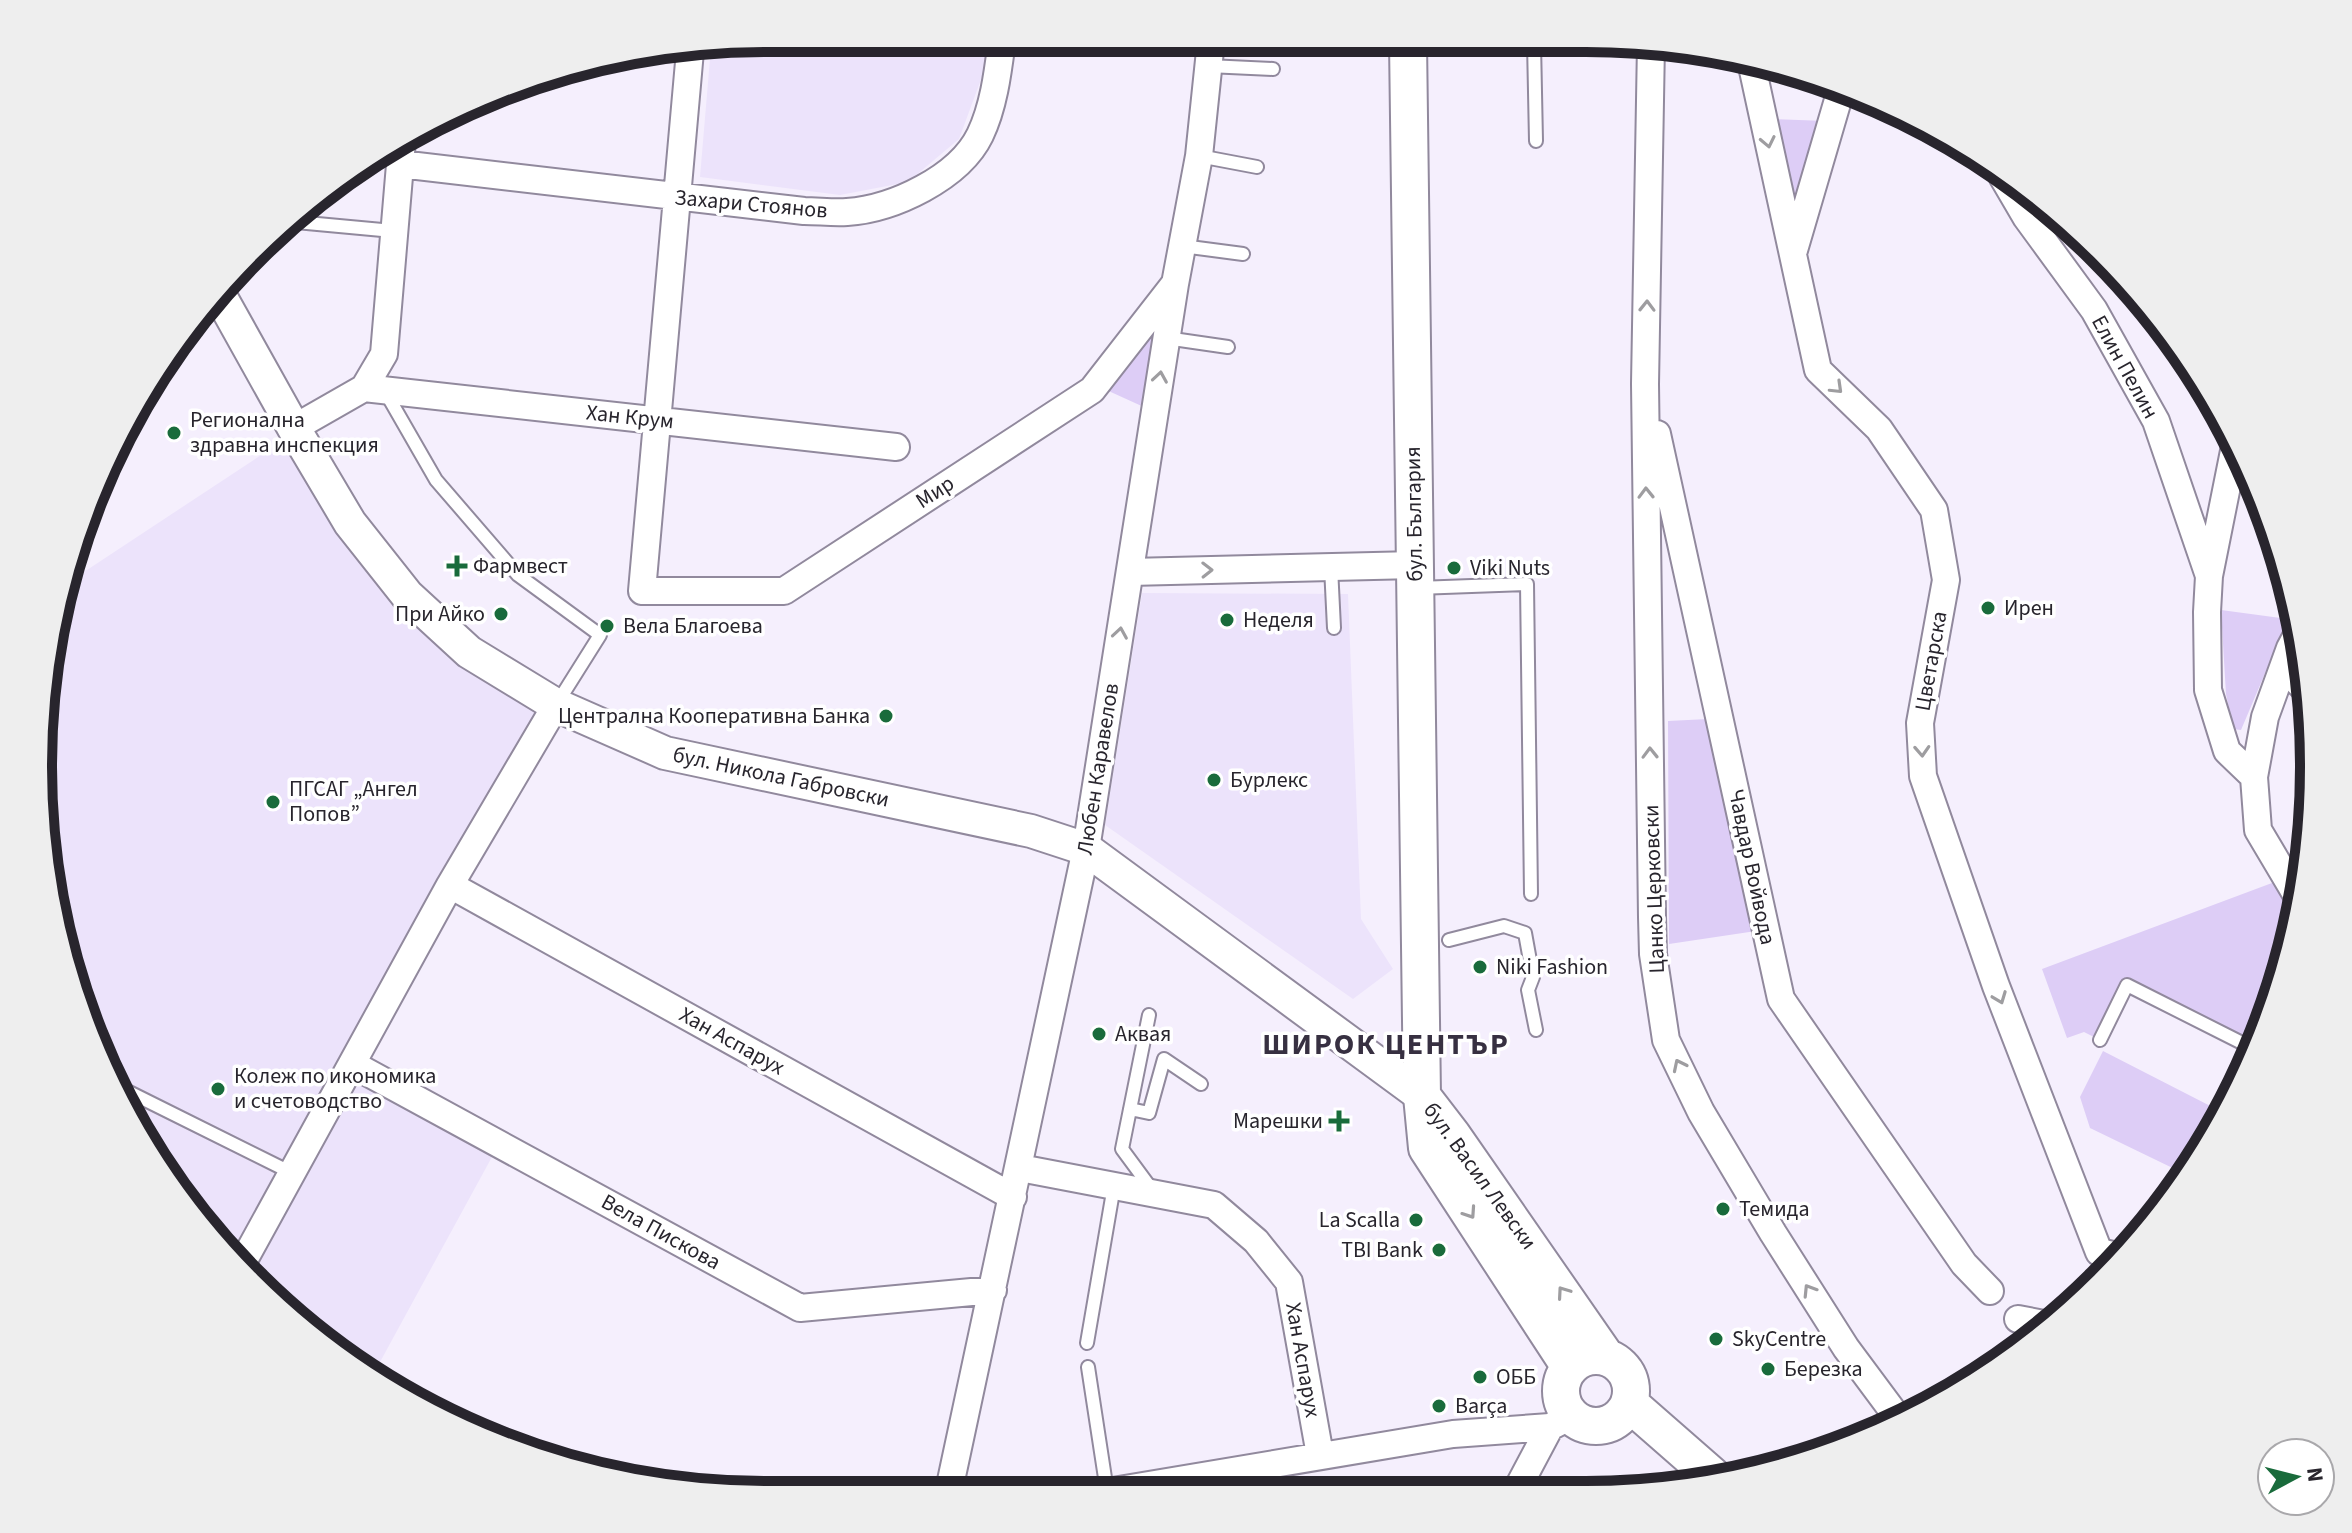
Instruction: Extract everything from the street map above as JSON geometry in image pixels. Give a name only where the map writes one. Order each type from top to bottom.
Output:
[{"type":"main road","name":"бул. България","points":[[1408,52],[1422,1096]]},
{"type":"main road","name":"бул. Васил Левски","points":[[1422,1096],[1487,1184],[1606,1357]]},
{"type":"main road","name":"бул. Васил Левски","points":[[1422,1096],[1427,1148],[1570,1367]]},
{"type":"main road","points":[[1592,1356],[1606,1357],[1618,1363],[1627,1374],[1631,1388],[1629,1403],[1621,1416],[1608,1424],[1593,1426],[1560,1422],[1564,1405],[1562,1381],[1570,1367],[1592,1356]]},
{"type":"main road","points":[[1629,1403],[1706,1470]]},
{"type":"street","name":"Захари Стоянов","points":[[401,153],[677,197],[804,211],[848,212],[879,206],[937,182],[960,161],[980,136],[995,87],[1000,52]]},
{"type":"street","name":"Любен Каравелов","points":[[951,1481],[1086,849],[1166,338],[1199,156],[1210,54]]},
{"type":"street","points":[[1645,384],[1651,56]]},
{"type":"street","points":[[657,420],[690,57]]},
{"type":"street","name":"Цветарска","points":[[1753,72],[1818,370],[1879,429],[1934,510],[1946,580],[1920,723],[1923,776],[1991,974],[2099,1252],[2108,1254]]},
{"type":"street","points":[[1793,253],[1838,99]]},
{"type":"street","points":[[294,428],[374,389],[384,354],[401,153]]},
{"type":"street","name":"Елин Пелин","points":[[2013,195],[2094,310],[2156,421],[2209,576]]},
{"type":"street","name":"Мир","points":[[657,420],[642,591],[784,591],[1092,390],[1175,284]]},
{"type":"street","name":"бул. Никола Габровски","points":[[223,302],[350,523],[407,595],[469,652],[556,705],[665,753],[1031,831],[1086,849],[1422,1096]]},
{"type":"street","name":"Чавдар Войвода","points":[[1645,384],[1781,999],[1964,1264],[1990,1291]]},
{"type":"street","name":"Цанко Церковски","points":[[1645,384],[1653,942],[1666,1040],[1701,1112],[1773,1233],[1846,1348],[1893,1411]]},
{"type":"street","name":"Хан Крум","points":[[374,389],[896,447]]},
{"type":"street","points":[[2232,462],[2209,576],[2208,690],[2227,751],[2254,777]]},
{"type":"street","points":[[1130,572],[1331,567],[1415,576]]},
{"type":"street","points":[[2290,651],[2265,717],[2254,777],[2258,830],[2290,884]]},
{"type":"street","points":[[246,1256],[450,885],[556,705]]},
{"type":"street","name":"Хан Аспарух","points":[[450,885],[1013,1197]]},
{"type":"street","name":"Вела Пискова","points":[[352,1064],[800,1308],[993,1290]]},
{"type":"street","name":"Хан Аспарух","points":[[1020,1168],[1214,1205],[1256,1241],[1289,1282],[1320,1455]]},
{"type":"street","points":[[2018,1319],[2034,1322]]},
{"type":"street","points":[[1170,1481],[1453,1434],[1560,1422]]},
{"type":"street","points":[[1523,1481],[1560,1422]]},
{"type":"lane","points":[[1534,52],[1536,141]]},
{"type":"lane","points":[[1210,54],[1273,69]]},
{"type":"lane","points":[[1199,156],[1257,167]]},
{"type":"lane","points":[[303,223],[393,231]]},
{"type":"lane","points":[[1182,246],[1243,254]]},
{"type":"lane","points":[[1166,338],[1228,347]]},
{"type":"lane","points":[[374,389],[436,480],[518,575],[600,635],[556,705]]},
{"type":"lane","points":[[1331,567],[1334,628]]},
{"type":"lane","points":[[1415,576],[1527,584],[1531,894]]},
{"type":"lane","points":[[2280,675],[2295,690]]},
{"type":"lane","points":[[1449,940],[1504,926],[1525,933],[1533,977],[1528,990],[1536,1030]]},
{"type":"lane","points":[[2100,1040],[2127,985],[2244,1044]]},
{"type":"lane","points":[[1149,1015],[1122,1149],[1155,1194]]},
{"type":"lane","points":[[1130,1109],[1149,1113],[1164,1059],[1201,1084]]},
{"type":"lane","points":[[131,1093],[292,1173]]},
{"type":"lane","points":[[1087,1343],[1114,1186]]},
{"type":"lane","points":[[1088,1367],[1105,1481]]},
{"type":"lane","points":[[1272,1463],[1275,1481]]},
{"type":"shaded area","points":[[986,52],[983,74],[959,139],[908,182],[840,195],[700,177],[710,55]]},
{"type":"shaded area","points":[[1769,119],[1826,121],[1793,236]]},
{"type":"shaded area","points":[[1156,329],[1146,408],[1102,388]]},
{"type":"shaded area","name":"ПГСАГ „Ангел Попов”","points":[[296,432],[407,595],[556,705],[352,1064],[499,1144],[378,1366],[295,1304],[229,1238],[172,1163],[126,1083],[106,1040],[76,951],[66,906],[58,860],[52,766],[58,673],[66,627],[79,572],[87,570]]},
{"type":"shaded area","points":[[1142,593],[1348,594],[1361,919],[1393,969],[1353,999],[1105,825]]},
{"type":"shaded area","points":[[2221,610],[2284,618],[2286,625],[2241,730],[2233,729],[2226,694]]},
{"type":"shaded area","points":[[1708,719],[1756,931],[1669,944],[1668,721]]},
{"type":"shaded area","points":[[2288,877],[2290,882],[2276,951],[2244,1044],[2127,985],[2100,1040],[2084,1032],[2067,1038],[2042,969]]},
{"type":"shaded area","points":[[2103,1051],[2213,1107],[2175,1169],[2090,1128],[2080,1097]]},
{"type":"place","name":"Регионална здравна инспекция","points":[[174,433]]},
{"type":"place","name":"Фармвест","points":[[457,566]]},
{"type":"place","name":"Viki Nuts","points":[[1454,568]]},
{"type":"place","name":"Ирен","points":[[1988,608]]},
{"type":"place","name":"При Айко","points":[[501,614]]},
{"type":"place","name":"Неделя","points":[[1227,620]]},
{"type":"place","name":"Вела Благоева","points":[[607,626]]},
{"type":"place","name":"Централна Кооперативна Банка","points":[[886,716]]},
{"type":"place","name":"Бурлекс","points":[[1214,780]]},
{"type":"place","name":"ПГСАГ „Ангел Попов”","points":[[273,802]]},
{"type":"place","name":"Niki Fashion","points":[[1480,967]]},
{"type":"place","name":"Аквая","points":[[1099,1034]]},
{"type":"place","name":"Колеж по икономика и счетоводство","points":[[218,1089]]},
{"type":"place","name":"Марешки","points":[[1339,1121]]},
{"type":"place","name":"Темида","points":[[1723,1209]]},
{"type":"place","name":"La Scalla","points":[[1416,1220]]},
{"type":"place","name":"TBI Bank","points":[[1439,1250]]},
{"type":"place","name":"SkyCentre","points":[[1716,1339]]},
{"type":"place","name":"Березка","points":[[1768,1369]]},
{"type":"place","name":"ОББ","points":[[1480,1377]]},
{"type":"place","name":"Barça","points":[[1439,1406]]},
{"type":"district","name":"ШИРОК ЦЕНТЪР","points":[[1386,1044]]}]
